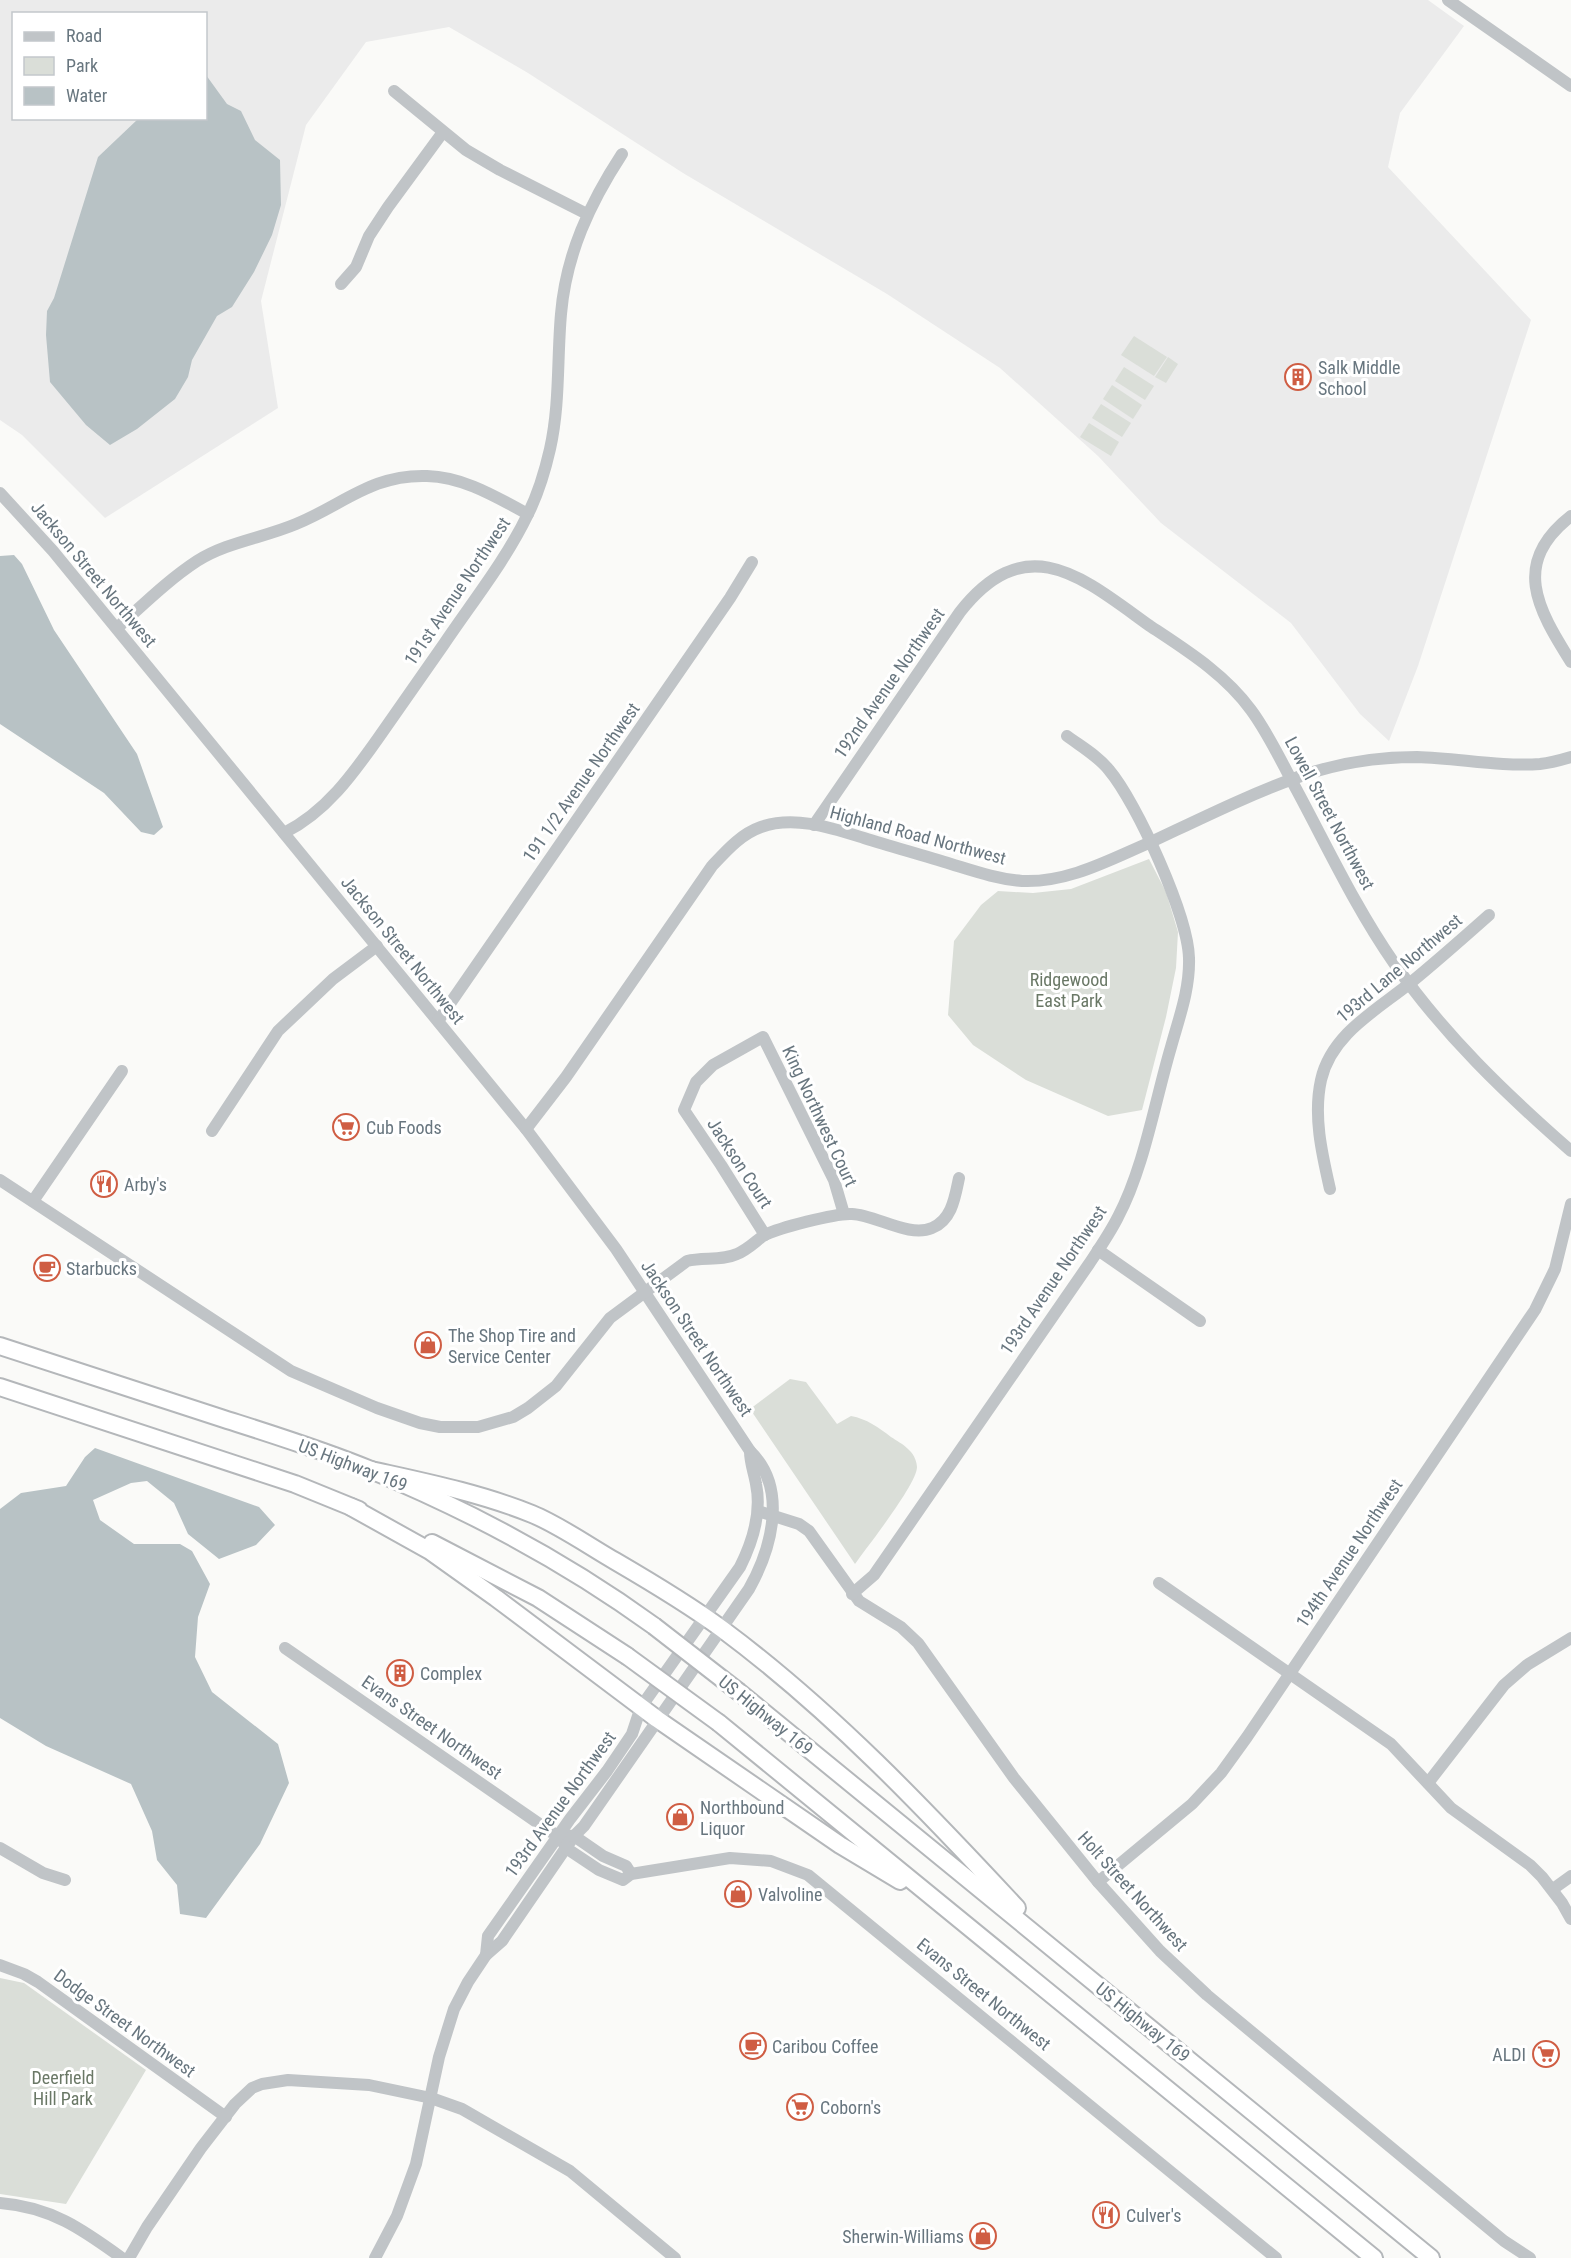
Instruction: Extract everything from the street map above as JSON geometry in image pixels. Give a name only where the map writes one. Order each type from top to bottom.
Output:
[{"type":"highway","name":"US Highway 169","points":[[0,1346],[271,1434],[371,1470],[476,1517],[517,1538],[595,1584],[654,1626],[739,1692],[1431,2258]]},
{"type":"highway","name":"US Highway 169","points":[[0,1387],[285,1481],[351,1507],[444,1549],[538,1598],[627,1656],[719,1723],[1374,2258]]},
{"type":"highway","points":[[371,1470],[467,1492],[535,1515],[635,1572],[705,1617],[781,1676],[849,1736],[938,1822],[1058,1953]]},
{"type":"highway","points":[[351,1507],[430,1551],[657,1719],[840,1845],[948,1909]]},
{"type":"street","points":[[1448,0],[1571,86]]},
{"type":"street","points":[[394,91],[443,132],[500,170],[588,214]]},
{"type":"street","points":[[341,285],[356,267],[369,236],[387,207],[443,132]]},
{"type":"street","name":"191st Avenue Northwest","points":[[285,833],[300,825],[313,814],[353,774],[502,560],[528,514],[541,483],[550,449],[558,391],[564,291],[574,250],[601,187],[622,154]]},
{"type":"street","points":[[117,628],[176,576],[212,552],[296,524],[381,481],[419,476],[457,480],[528,514]]},
{"type":"street","name":"Jackson Street Northwest","points":[[0,493],[53,551],[117,628],[526,1129],[581,1200],[640,1297],[750,1451],[759,1459],[766,1476],[773,1516],[770,1539],[763,1563],[749,1589],[702,1656]]},
{"type":"street","points":[[1571,516],[1556,529],[1540,552],[1534,574],[1534,587],[1543,614],[1571,662]]},
{"type":"street","name":"191 1/2 Avenue Northwest","points":[[438,1021],[730,598],[752,562]]},
{"type":"street","name":"Lowell Street Northwest","points":[[1006,572],[1032,566],[1053,568],[1073,575],[1101,590],[1184,649],[1232,687],[1261,725],[1371,926],[1409,984],[1486,1074],[1571,1151]]},
{"type":"street","name":"192nd Avenue Northwest","points":[[814,825],[960,612],[979,590],[1006,572]]},
{"type":"street","name":"193rd Avenue Northwest","points":[[852,1594],[874,1575],[1098,1250],[1118,1217],[1135,1175],[1177,1027],[1189,974],[1184,924],[1127,796],[1101,761],[1067,736]]},
{"type":"street","name":"Highland Road Northwest","points":[[526,1129],[566,1077],[690,897],[724,854],[747,834],[761,827],[791,822],[814,825],[983,874],[1020,881],[1057,879],[1077,873],[1291,780],[1334,766],[1416,757],[1541,764],[1571,757]]},
{"type":"street","name":"193rd Lane Northwest","points":[[1330,1189],[1322,1151],[1318,1113],[1319,1095],[1327,1063],[1335,1049],[1356,1026],[1409,984],[1488,915]]},
{"type":"street","points":[[212,1131],[278,1031],[333,979],[376,946]]},
{"type":"street","name":"King Northwest Court","points":[[684,1110],[696,1082],[713,1065],[763,1037],[834,1180],[844,1214]]},
{"type":"street","points":[[33,1201],[122,1071]]},
{"type":"street","name":"Jackson Court","points":[[684,1110],[765,1235]]},
{"type":"street","points":[[0,1180],[291,1371],[388,1412],[440,1427],[478,1427],[513,1417],[556,1386],[610,1318],[687,1261],[729,1257],[739,1254],[765,1235],[844,1214],[864,1215],[913,1230],[933,1228],[949,1214],[959,1178]]},
{"type":"street","name":"194th Avenue Northwest","points":[[1098,1882],[1192,1804],[1234,1756],[1535,1311],[1556,1269],[1571,1204]]},
{"type":"street","points":[[1098,1250],[1200,1321]]},
{"type":"street","name":"Jackson Street Northwest","points":[[685,1644],[733,1577],[751,1542],[758,1511],[757,1493],[750,1465],[750,1451]]},
{"type":"street","name":"Holt Street Northwest","points":[[758,1511],[799,1524],[809,1531],[852,1594],[912,1636],[1014,1778],[1098,1882],[1154,1945],[1207,1995],[1504,2241],[1530,2258]]},
{"type":"street","points":[[1160,1583],[1392,1744],[1464,1820],[1530,1866],[1553,1889],[1571,1919]]},
{"type":"street","points":[[1428,1783],[1504,1685],[1527,1665],[1571,1638]]},
{"type":"street","name":"193rd Avenue Northwest","points":[[486,1954],[488,1936],[632,1734],[641,1707],[685,1644]]},
{"type":"street","name":"Evans Street Northwest","points":[[285,1648],[559,1835],[566,1848],[599,1870],[616,1878],[623,1880],[631,1874],[737,1858],[771,1861],[808,1875],[1276,2258]]},
{"type":"street","name":"193rd Avenue Northwest","points":[[375,2258],[404,2199],[421,2145],[448,2022],[468,1982],[486,1954],[502,1941],[702,1656]]},
{"type":"street","points":[[559,1835],[574,1836],[603,1856],[626,1866],[631,1874]]},
{"type":"street","points":[[0,1848],[43,1873],[65,1880]]},
{"type":"street","points":[[1553,1889],[1571,1876]]},
{"type":"street","name":"Dodge Street Northwest","points":[[0,1965],[38,1982],[226,2117]]},
{"type":"street","points":[[129,2258],[188,2168],[235,2104],[252,2088],[274,2080],[302,2080],[369,2085],[431,2098],[462,2109],[570,2171],[600,2194],[649,2239],[675,2258]]},
{"type":"street","points":[[0,2203],[26,2206],[58,2216],[122,2258]]},
{"type":"shaded area","points":[[0,0],[1428,0],[1464,26],[1400,113],[1388,167],[1531,320],[1418,666],[1389,741],[1360,714],[1291,623],[1161,523],[1098,456],[1000,368],[887,294],[683,173],[528,73],[449,27],[366,42],[306,125],[261,301],[278,408],[105,518],[22,435],[0,420]]},
{"type":"green space","points":[[1134,336],[1167,357],[1154,376],[1121,355]]},
{"type":"green space","points":[[1168,357],[1178,364],[1166,383],[1155,377]]},
{"type":"green space","points":[[1124,367],[1154,386],[1145,400],[1115,381]]},
{"type":"green space","points":[[1112,385],[1142,405],[1133,419],[1103,399]]},
{"type":"green space","points":[[1101,404],[1131,423],[1122,437],[1092,418]]},
{"type":"green space","points":[[1089,423],[1119,442],[1111,456],[1080,437]]},
{"type":"green space","name":"Ridgewood East Park","points":[[1149,859],[1166,892],[1178,932],[1176,968],[1142,1110],[1108,1116],[1026,1080],[973,1045],[948,1015],[954,941],[981,905],[998,891],[1033,893],[1071,889]]},
{"type":"green space","points":[[790,1379],[806,1382],[837,1424],[851,1416],[867,1421],[904,1445],[916,1461],[915,1475],[909,1487],[891,1516],[855,1564],[750,1409]]},
{"type":"green space","name":"Deerfield Hill Park","points":[[0,1978],[24,1983],[146,2070],[66,2204],[0,2194]]},
{"type":"water","points":[[207,76],[227,104],[241,111],[255,140],[280,160],[281,205],[272,235],[254,272],[232,307],[217,316],[192,360],[188,377],[175,399],[137,429],[110,445],[86,425],[50,382],[46,335],[47,311],[54,298],[98,157],[137,120],[207,120]]},
{"type":"water","points":[[14,555],[22,564],[54,630],[137,754],[163,827],[154,835],[141,832],[104,793],[0,724],[0,556]]},
{"type":"water","points":[[95,1448],[259,1507],[275,1525],[256,1545],[219,1559],[188,1534],[174,1503],[147,1481],[131,1483],[93,1500],[100,1520],[134,1544],[180,1544],[192,1551],[210,1584],[198,1617],[195,1657],[212,1692],[278,1744],[289,1783],[260,1844],[206,1918],[180,1914],[177,1885],[157,1860],[152,1831],[131,1784],[46,1746],[0,1718],[0,1509],[21,1493],[66,1486],[85,1457]]},
{"type":"place","name":"Salk Middle School","points":[[1298,377]]},
{"type":"place","name":"Cub Foods","points":[[346,1127]]},
{"type":"place","name":"Arby's","points":[[104,1184]]},
{"type":"place","name":"Starbucks","points":[[47,1268]]},
{"type":"place","name":"The Shop Tire and Service Center","points":[[428,1345]]},
{"type":"place","name":"Complex","points":[[400,1673]]},
{"type":"place","name":"Northbound Liquor","points":[[680,1817]]},
{"type":"place","name":"Valvoline","points":[[738,1894]]},
{"type":"place","name":"Caribou Coffee","points":[[753,2046]]},
{"type":"place","name":"ALDI","points":[[1546,2054]]},
{"type":"place","name":"Coborn's","points":[[800,2107]]},
{"type":"place","name":"Culver's","points":[[1106,2215]]},
{"type":"place","name":"Sherwin-Williams","points":[[983,2236]]}]
